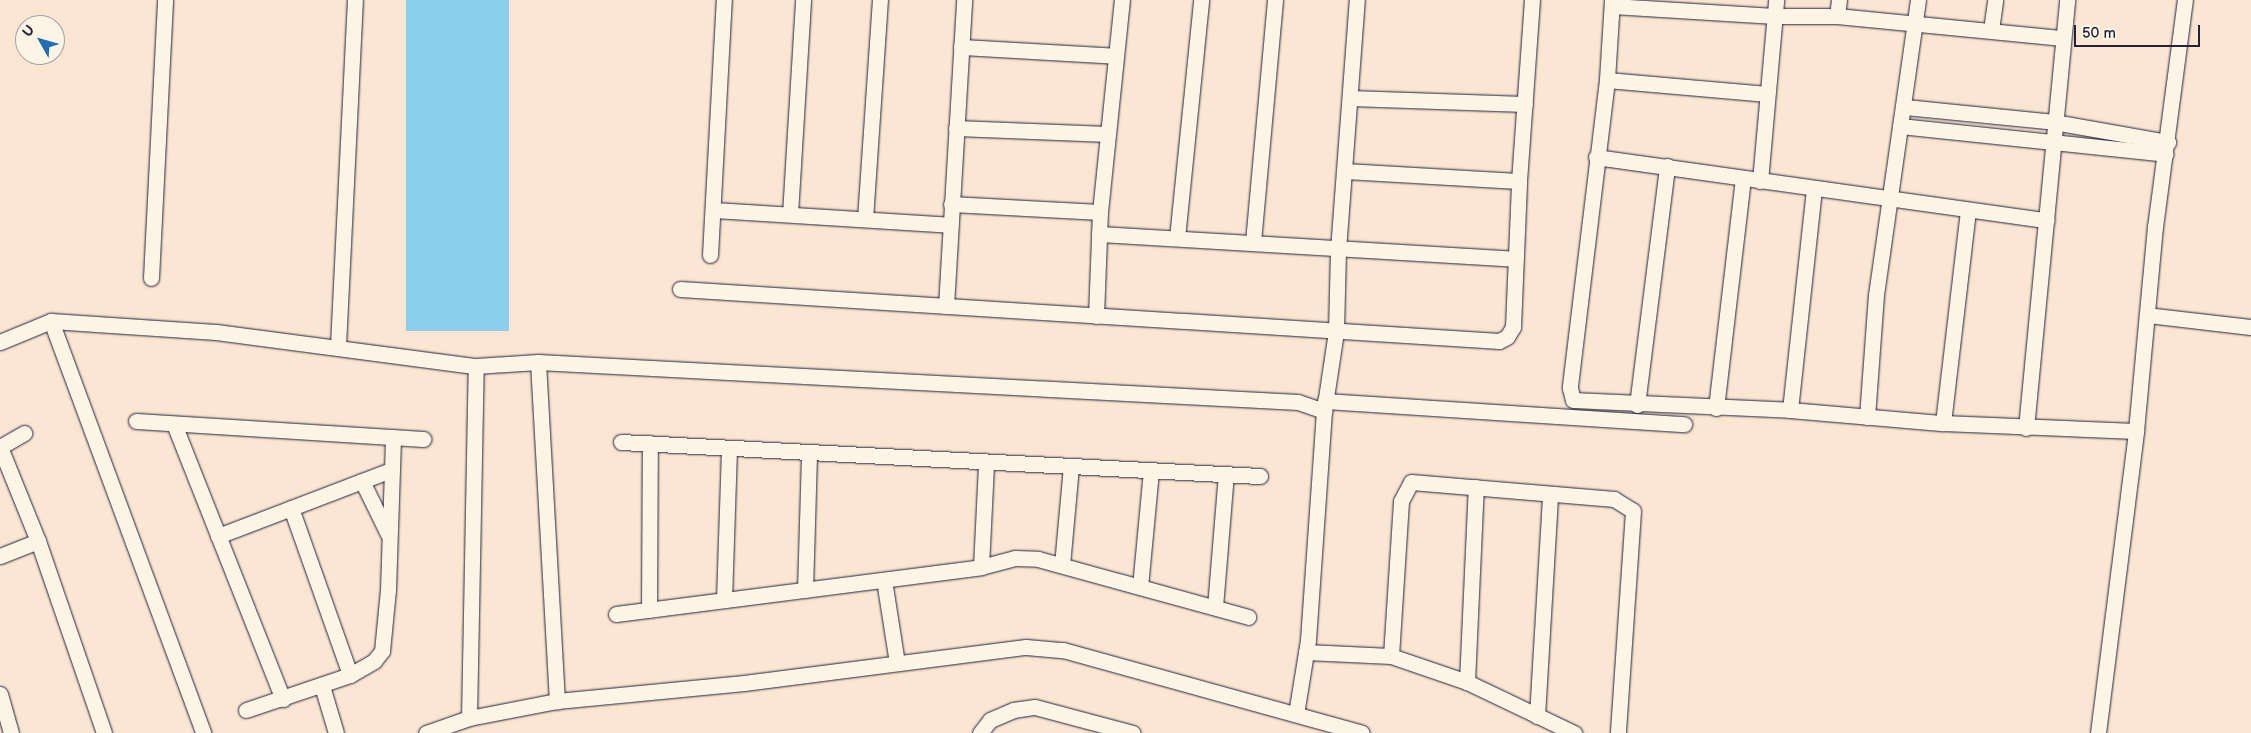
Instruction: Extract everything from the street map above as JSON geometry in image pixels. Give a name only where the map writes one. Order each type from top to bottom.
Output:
[{"type":"street","points":[[151,278],[165,0]]},
{"type":"street","points":[[338,346],[355,0]]},
{"type":"street","points":[[710,255],[714,210],[724,0]]},
{"type":"street","points":[[790,214],[803,0]]},
{"type":"street","points":[[865,220],[880,0]]},
{"type":"street","points":[[946,306],[964,0]]},
{"type":"street","points":[[1096,316],[1100,212],[1122,0]]},
{"type":"street","points":[[1177,238],[1202,0]]},
{"type":"street","points":[[1254,242],[1275,0]]},
{"type":"street","points":[[1296,714],[1306,652],[1324,406],[1336,332],[1338,250],[1357,0]]},
{"type":"street","points":[[680,289],[1499,341],[1507,337],[1514,327],[1519,181],[1532,0]]},
{"type":"street","points":[[1760,180],[1776,0]]},
{"type":"street","points":[[1837,16],[1839,0]]},
{"type":"street","points":[[1867,417],[1888,198],[1905,107],[1918,0]]},
{"type":"street","points":[[1991,30],[1995,0]]},
{"type":"street","points":[[2026,428],[2067,0]]},
{"type":"street","points":[[2098,733],[2136,432],[2147,315],[2185,0]]},
{"type":"street","points":[[2063,38],[1915,22],[1837,16],[1775,16],[1681,4],[1612,3],[1607,80],[1596,157],[1570,388],[1574,400],[1638,405],[1790,410],[1943,424],[2136,432]]},
{"type":"street","points":[[961,46],[1116,56]]},
{"type":"street","points":[[1607,80],[1767,94]]},
{"type":"street","points":[[1350,98],[1525,104]]},
{"type":"street","points":[[1905,107],[2054,122],[2167,148]]},
{"type":"street","points":[[1900,126],[2052,144],[2167,148]]},
{"type":"street","points":[[956,128],[1108,134]]},
{"type":"street","points":[[1596,157],[2047,220]]},
{"type":"street","points":[[1638,405],[1667,166]]},
{"type":"street","points":[[1344,171],[1519,181]]},
{"type":"street","points":[[1716,408],[1743,179]]},
{"type":"street","points":[[1790,410],[1814,188]]},
{"type":"street","points":[[951,204],[1100,212]]},
{"type":"street","points":[[714,210],[950,225]]},
{"type":"street","points":[[1943,424],[1968,210]]},
{"type":"street","points":[[1099,234],[1254,242],[1338,250],[1515,259]]},
{"type":"street","points":[[2147,315],[2251,327]]},
{"type":"street","points":[[51,321],[203,733]]},
{"type":"street","points":[[0,342],[51,321],[216,332],[338,346],[476,366],[538,362],[1684,424]]},
{"type":"street","points":[[538,362],[557,701]]},
{"type":"street","points":[[469,718],[476,366]]},
{"type":"street","points":[[136,421],[423,439]]},
{"type":"street","points":[[174,424],[283,699]]},
{"type":"street","points":[[24,433],[0,447],[38,541],[104,733]]},
{"type":"street","points":[[246,710],[350,675],[374,661],[383,645],[392,437]]},
{"type":"street","points":[[621,442],[809,454],[1260,476]]},
{"type":"street","points":[[649,610],[650,443]]},
{"type":"street","points":[[724,600],[729,448]]},
{"type":"street","points":[[805,590],[809,454]]},
{"type":"street","points":[[981,567],[986,463]]},
{"type":"street","points":[[1062,565],[1071,467]]},
{"type":"street","points":[[218,536],[391,470]]},
{"type":"street","points":[[1140,587],[1151,471]]},
{"type":"street","points":[[1215,608],[1226,474]]},
{"type":"street","points":[[362,481],[389,536]]},
{"type":"street","points":[[1391,656],[1401,501],[1404,490],[1411,482],[1614,499],[1633,511],[1618,733]]},
{"type":"street","points":[[1467,682],[1476,488]]},
{"type":"street","points":[[1537,716],[1550,494]]},
{"type":"street","points":[[291,508],[350,675]]},
{"type":"street","points":[[0,556],[38,541]]},
{"type":"street","points":[[616,614],[981,567],[1015,558],[1038,559],[1062,565],[1248,617]]},
{"type":"street","points":[[884,580],[897,663]]},
{"type":"street","points":[[426,733],[469,718],[557,701],[744,683],[1026,647],[1063,650],[1362,733]]},
{"type":"street","points":[[1306,652],[1391,656],[1467,682],[1574,733]]},
{"type":"street","points":[[322,686],[336,733]]},
{"type":"street","points":[[0,694],[11,733]]},
{"type":"street","points":[[980,733],[990,720],[1013,710],[1035,707],[1133,733]]},
{"type":"water","points":[[406,0],[509,0],[509,331],[406,331]]}]
